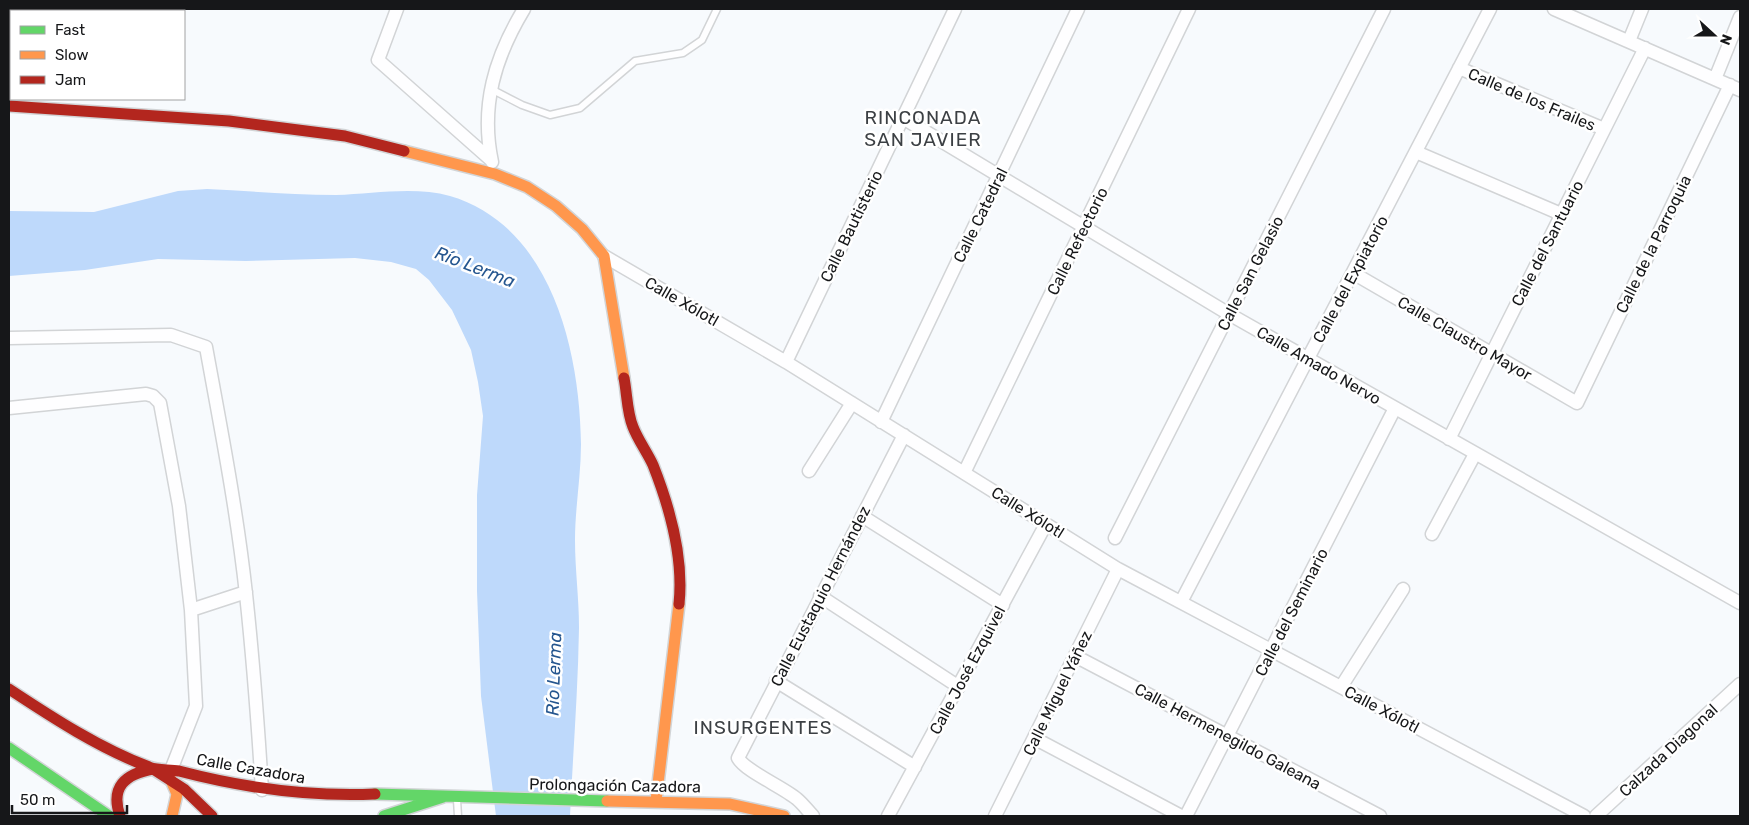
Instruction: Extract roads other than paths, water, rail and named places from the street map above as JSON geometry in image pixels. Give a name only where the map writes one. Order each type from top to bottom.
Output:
[{"type":"street","points":[[396,9],[378,60],[491,160]]},
{"type":"street","points":[[495,174],[488,135],[490,88],[497,60],[507,37],[524,9]]},
{"type":"street","name":"Calle Bautisterio","points":[[786,362],[955,9]]},
{"type":"street","name":"Calle Catedral","points":[[881,422],[1078,9]]},
{"type":"street","name":"Calle Refectorio","points":[[964,473],[1189,9]]},
{"type":"street","name":"Calle San Gelasio","points":[[1115,538],[1384,9]]},
{"type":"street","name":"Calle del Expiatorio","points":[[1181,602],[1490,9]]},
{"type":"street","points":[[1554,9],[1735,87]]},
{"type":"street","points":[[1629,41],[1642,9]]},
{"type":"street","points":[[1715,79],[1740,17]]},
{"type":"street","name":"Calle del Santuario","points":[[1449,439],[1645,48]]},
{"type":"street","name":"Calle de los Frailes","points":[[1459,68],[1604,129]]},
{"type":"street","name":"Calle de la Parroquia","points":[[1577,402],[1735,87]]},
{"type":"street","name":"Calle Xólotl","points":[[9,106],[229,121],[345,136],[495,174],[527,187],[556,206],[582,229],[604,256],[786,362],[1118,569],[1584,816]]},
{"type":"street","name":"Calle Amado Nervo","points":[[903,118],[1229,314],[1740,603]]},
{"type":"street","points":[[1416,152],[1561,214]]},
{"type":"street","points":[[604,256],[632,426],[652,463],[666,502],[676,542],[681,583],[656,801]]},
{"type":"street","name":"Calle Claustro Mayor","points":[[1353,273],[1577,402]]},
{"type":"street","points":[[9,338],[171,335],[206,347],[229,469],[246,592],[262,790]]},
{"type":"street","points":[[9,408],[146,394],[160,402],[179,506],[191,610],[196,706],[170,774],[177,794],[172,816]]},
{"type":"street","points":[[809,471],[852,403]]},
{"type":"street","name":"Calle del Seminario","points":[[1186,816],[1395,408]]},
{"type":"street","name":"Calle Eustaquio Hernández","points":[[813,816],[796,799],[768,779],[742,764],[738,758],[904,435]]},
{"type":"street","points":[[1432,534],[1475,454]]},
{"type":"street","points":[[862,516],[1003,605]]},
{"type":"street","name":"Calle José Ezquivel","points":[[888,816],[1046,524]]},
{"type":"street","name":"Calle Miguel Yáñez","points":[[995,816],[1118,569]]},
{"type":"street","points":[[1341,687],[1403,589]]},
{"type":"street","points":[[191,610],[246,592]]},
{"type":"street","points":[[820,596],[959,687]]},
{"type":"street","name":"Calle Hermenegildo Galeana","points":[[1075,656],[1380,816]]},
{"type":"street","points":[[776,681],[915,767]]},
{"type":"street","name":"Calzada Diagonal","points":[[1596,816],[1740,684]]},
{"type":"street","name":"Calle Cazadora","points":[[9,689],[48,716],[83,735],[153,769],[170,774],[262,790],[313,795],[367,796],[423,793],[444,797]]},
{"type":"street","points":[[1034,738],[1181,816]]},
{"type":"street","points":[[9,748],[109,816]]},
{"type":"street","points":[[120,816],[116,799],[119,788],[126,778],[135,773],[153,769]]},
{"type":"street","points":[[170,774],[212,816]]},
{"type":"street","points":[[384,816],[444,797]]},
{"type":"street","name":"Prolongación Cazadora","points":[[444,797],[730,804],[784,816]]},
{"type":"lane","points":[[490,88],[522,105],[550,115],[580,108],[635,61],[683,53],[702,40],[717,9]]},
{"type":"lane","points":[[458,816],[461,797]]},
{"type":"water","name":"Río Lerma","points":[[207,189],[336,195],[422,191],[450,196],[485,211],[513,234],[536,263],[553,297],[566,333],[579,408],[581,456],[575,540],[579,628],[570,816],[496,816],[481,696],[477,591],[477,495],[483,416],[471,350],[452,310],[429,280],[416,269],[391,262],[355,258],[246,261],[158,259],[85,270],[9,276],[9,211],[94,212],[178,191]]},
{"type":"district","name":"RINCONADA SAN JAVIER","points":[[923,128]]},
{"type":"district","name":"INSURGENTES","points":[[763,727]]}]
